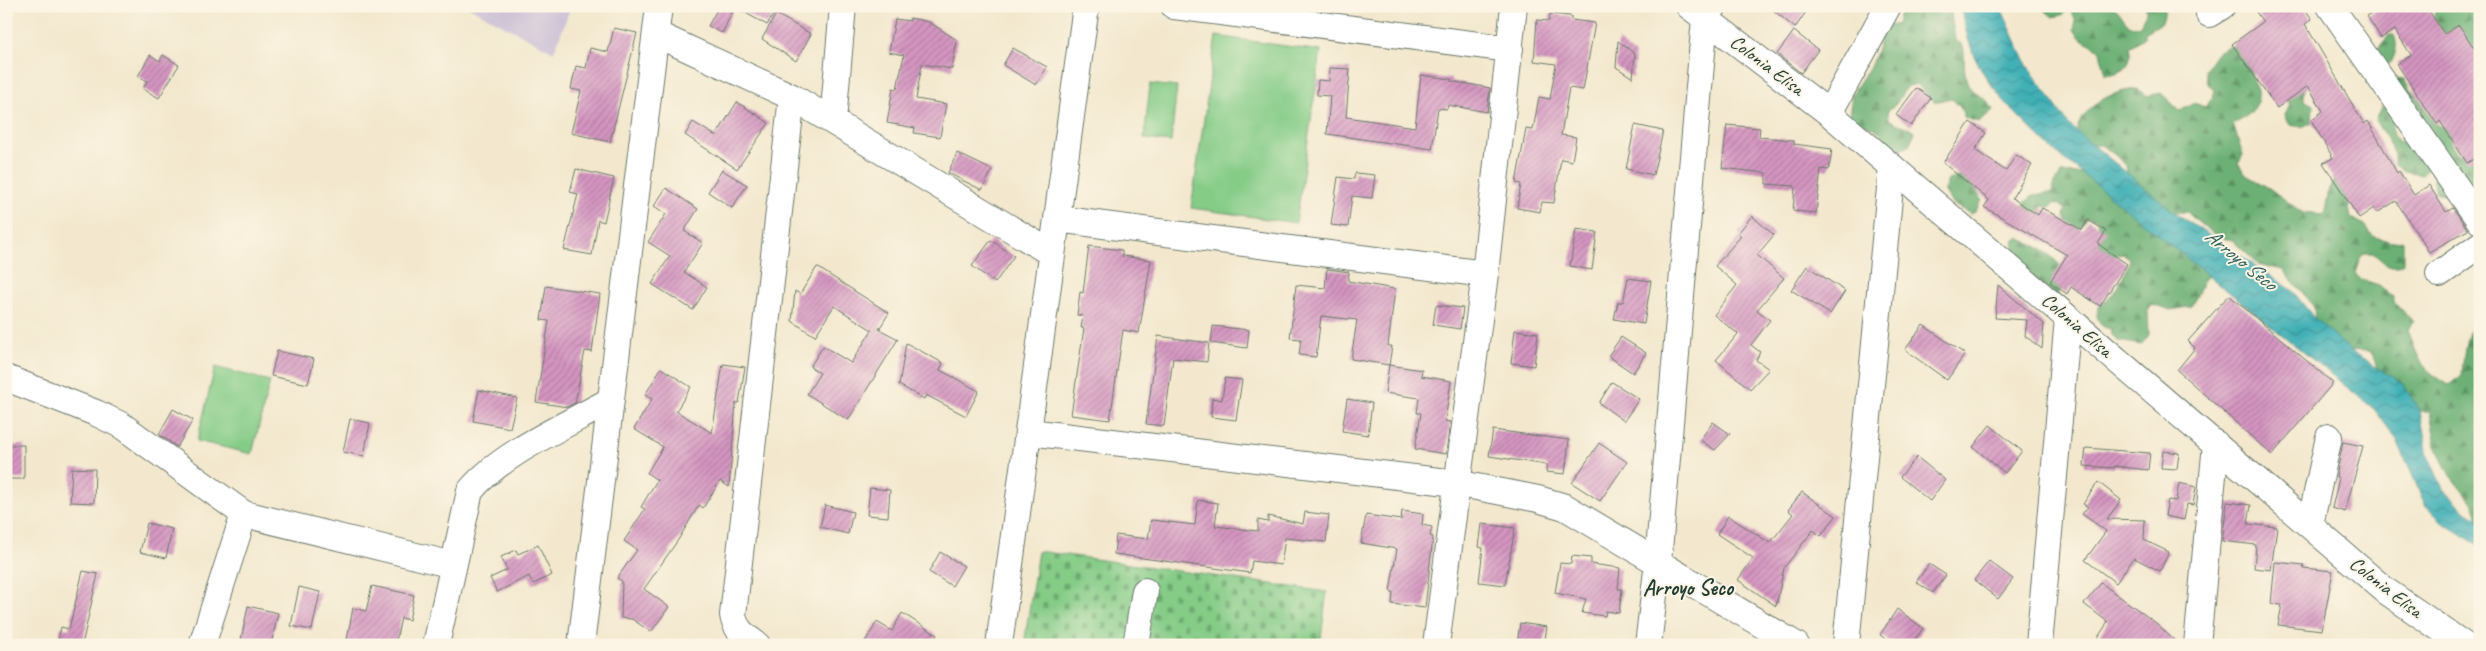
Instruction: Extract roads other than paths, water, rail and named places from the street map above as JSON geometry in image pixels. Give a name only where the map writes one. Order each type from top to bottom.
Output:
[{"type":"street","points":[[581,645],[659,6]]},
{"type":"street","points":[[833,121],[844,6]]},
{"type":"street","points":[[999,645],[1086,6]]},
{"type":"street","points":[[1174,6],[1510,49]]},
{"type":"street","points":[[1436,645],[1485,274],[1514,6]]},
{"type":"street","points":[[1829,113],[1888,6]]},
{"type":"street","points":[[2330,6],[2480,220]]},
{"type":"street","points":[[1648,645],[1658,562],[1703,10]]},
{"type":"street","name":"Colonia Elisa","points":[[1703,10],[1829,113],[2386,591],[2464,645]]},
{"type":"street","points":[[656,34],[792,97],[1052,254]]},
{"type":"street","points":[[758,645],[740,632],[734,624],[733,614],[792,97]]},
{"type":"street","points":[[1846,645],[1892,167]]},
{"type":"street","points":[[1057,219],[1485,274]]},
{"type":"street","points":[[2439,274],[2480,245]]},
{"type":"street","points":[[2039,645],[2068,318]]},
{"type":"street","points":[[6,378],[96,413],[121,425],[244,514],[453,565]]},
{"type":"street","points":[[436,645],[470,491],[482,477],[516,454],[611,400]]},
{"type":"street","points":[[1029,432],[1456,483],[1538,499],[1566,507],[1796,645]]},
{"type":"street","points":[[2310,525],[2329,437]]},
{"type":"street","points":[[2197,645],[2216,444]]},
{"type":"street","points":[[202,645],[244,514]]},
{"type":"street","points":[[1136,645],[1145,590]]},
{"type":"water","points":[[1960,6],[2000,6],[2027,65],[2070,126],[2178,215],[2292,290],[2314,318],[2357,356],[2403,383],[2420,412],[2428,455],[2443,489],[2467,512],[2480,519],[2480,546],[2443,523],[2426,507],[2397,440],[2374,409],[2054,151],[2021,119],[2000,96],[1982,71],[1968,39]]},
{"type":"district","name":"Arroyo Seco","points":[[1688,588]]}]
